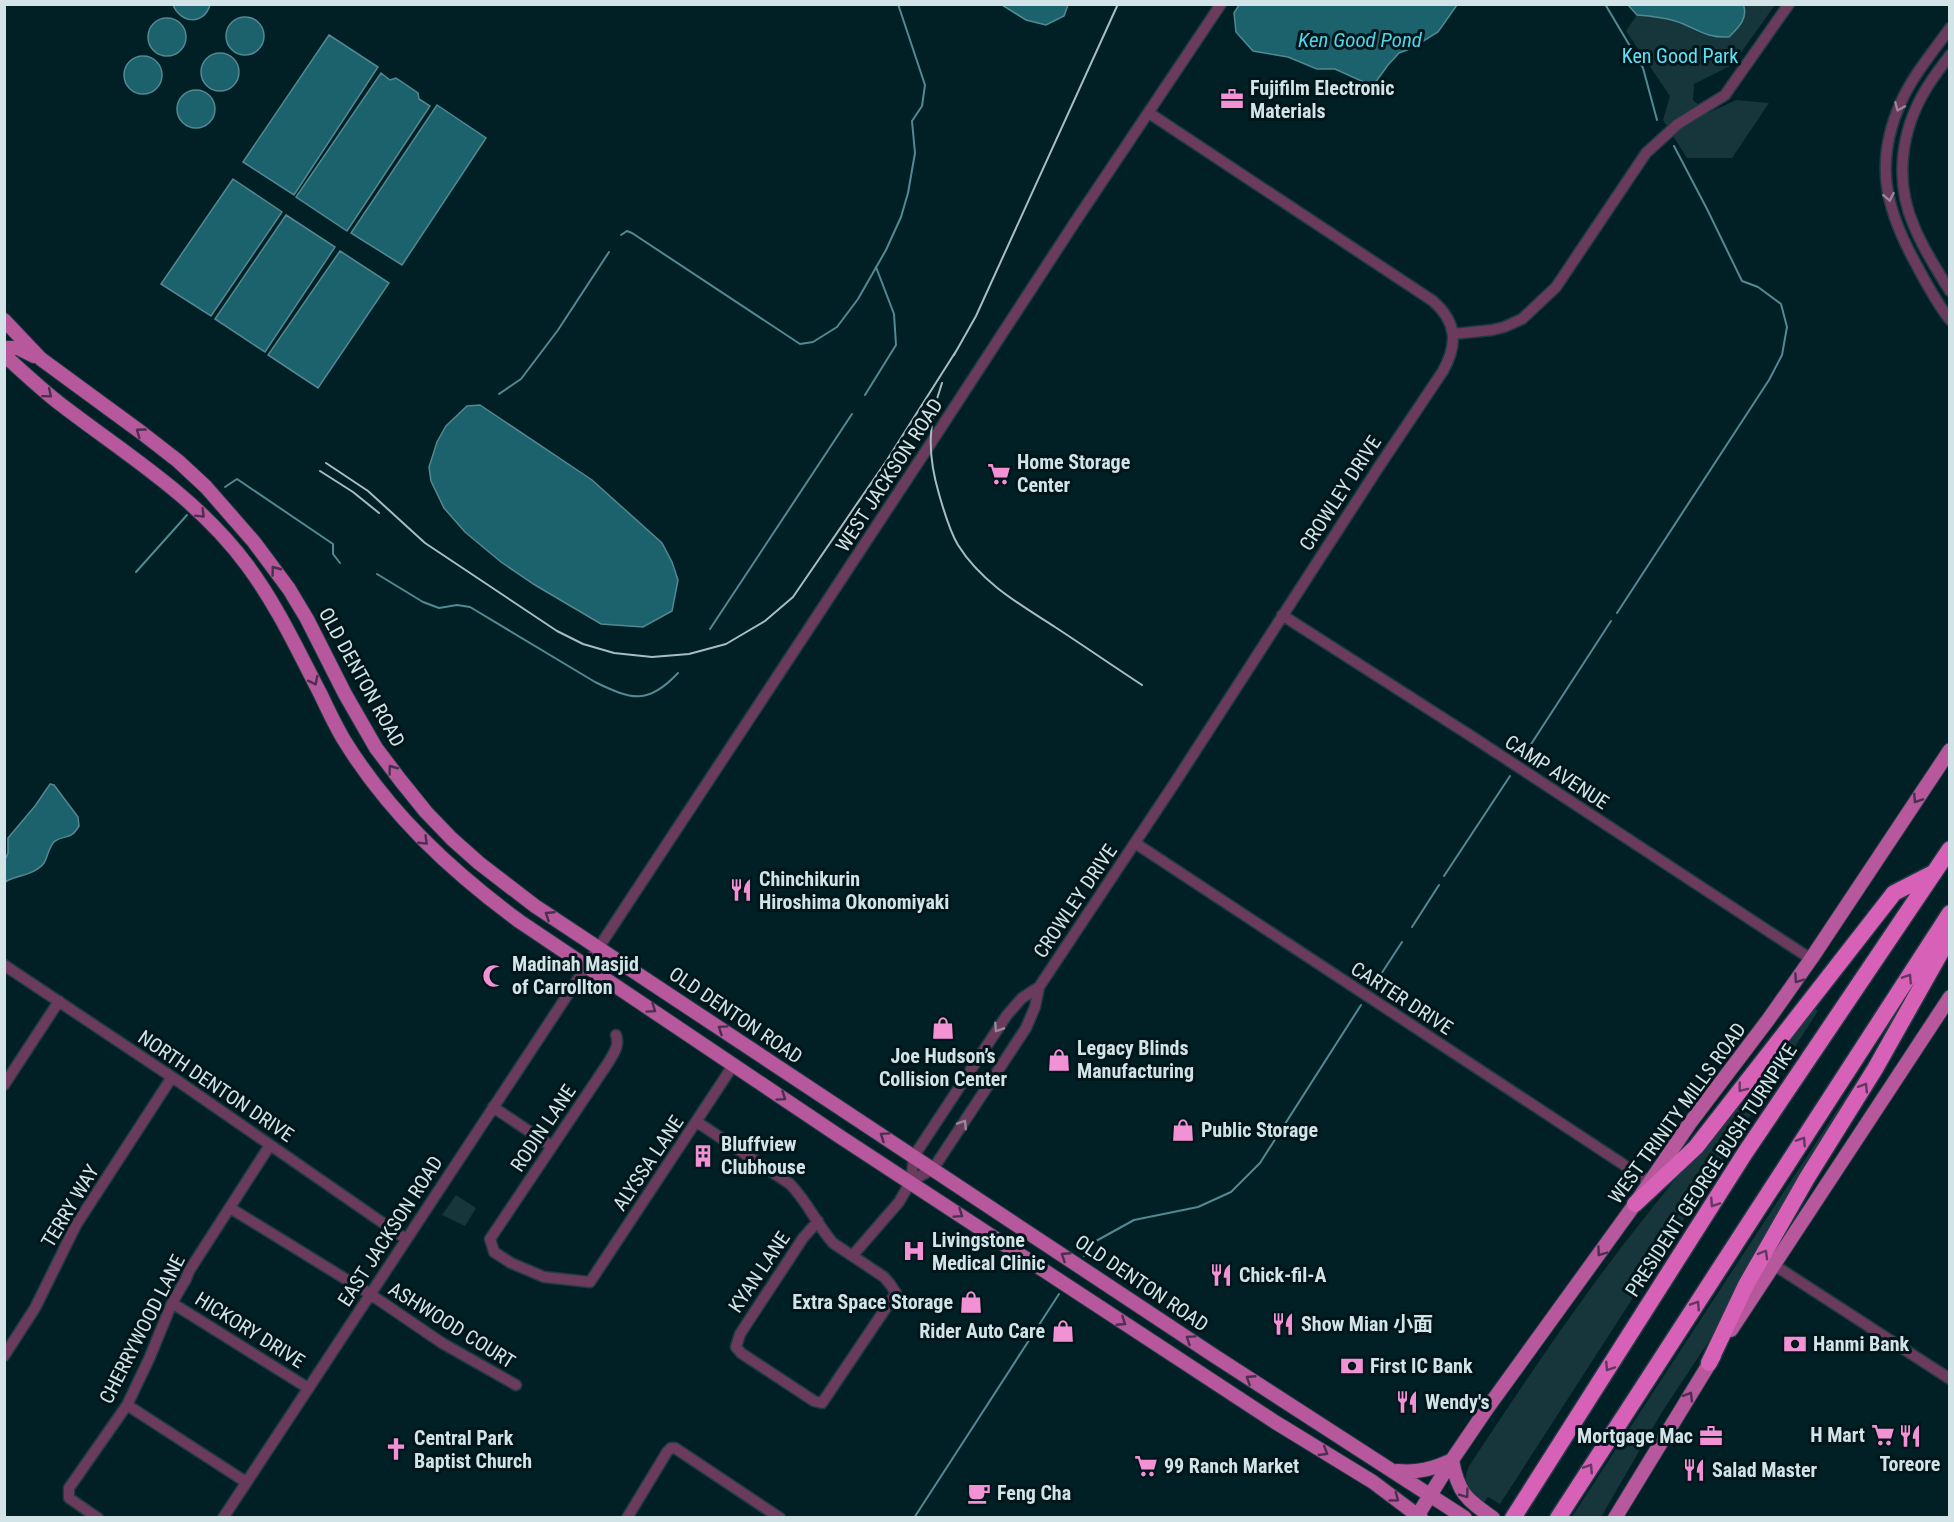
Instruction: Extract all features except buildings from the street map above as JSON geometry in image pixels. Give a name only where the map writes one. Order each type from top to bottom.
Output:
[{"type":"highway","name":"PRESIDENT GEORGE BUSH TURNPIKE","points":[[1512,1518],[1745,1153],[1950,849]]},
{"type":"highway","points":[[1635,1204],[1696,1147],[1894,893],[1934,872]]},
{"type":"highway","points":[[1558,1518],[1950,913]]},
{"type":"highway","points":[[1709,1363],[1746,1285],[1807,1178],[1875,1069],[1950,936]]},
{"type":"main road","name":"OLD DENTON ROAD","points":[[4,320],[41,359],[142,433],[178,461],[206,487],[254,542],[290,589],[376,748],[426,812],[479,863],[514,891],[598,947],[1287,1403],[1465,1518]]},
{"type":"main road","points":[[4,348],[18,348],[41,359]]},
{"type":"main road","points":[[4,355],[59,403],[143,464],[198,511],[246,563],[269,596],[343,739],[378,790],[417,834],[478,891],[519,921],[1154,1343],[1275,1422],[1373,1482],[1418,1517]]},
{"type":"main road","points":[[287,629],[308,619]]},
{"type":"main road","name":"WEST TRINITY MILLS ROAD","points":[[1418,1517],[1452,1460],[1635,1204],[1690,1123],[1811,960],[1950,750]]},
{"type":"main road","points":[[1615,1518],[1709,1363],[1950,997]]},
{"type":"main road","points":[[1154,1343],[1167,1323]]},
{"type":"main road","points":[[1275,1422],[1287,1403]]},
{"type":"main road","points":[[1394,1471],[1424,1471],[1452,1460],[1456,1480],[1462,1492],[1470,1501],[1493,1517]]},
{"type":"street","name":"WEST JACKSON ROAD","points":[[586,965],[1221,4]]},
{"type":"street","points":[[1149,113],[1433,301],[1445,312],[1453,334],[1492,330],[1522,319],[1556,287],[1646,153],[1678,124],[1725,95],[1789,4]]},
{"type":"street","points":[[1950,28],[1915,77],[1902,100],[1889,139],[1885,166],[1887,192],[1900,233],[1926,282],[1946,306],[1950,320]]},
{"type":"street","points":[[1950,55],[1921,97],[1913,113],[1904,143],[1902,178],[1907,206],[1914,227],[1950,291]]},
{"type":"street","points":[[1889,139],[1904,143]]},
{"type":"street","points":[[1926,282],[1938,272]]},
{"type":"street","name":"CROWLEY DRIVE","points":[[910,1181],[933,1169],[1026,1028],[1035,1007],[1039,987],[1443,371],[1450,359],[1453,334]]},
{"type":"street","name":"CAMP AVENUE","points":[[1282,615],[1471,736],[1811,960]]},
{"type":"street","name":"CARTER DRIVE","points":[[1135,843],[1650,1182]]},
{"type":"street","name":"NORTH DENTON DRIVE","points":[[4,965],[172,1077],[406,1239]]},
{"type":"street","name":"EAST JACKSON ROAD","points":[[223,1518],[586,965]]},
{"type":"street","name":"CROWLEY DRIVE","points":[[910,1181],[914,1156],[1007,1015],[1022,998],[1039,987]]},
{"type":"street","points":[[4,1085],[59,1001]]},
{"type":"street","name":"RODIN LANE","points":[[490,1239],[617,1048],[616,1035]]},
{"type":"street","name":"ALYSSA LANE","points":[[490,1239],[494,1252],[511,1263],[536,1274],[590,1282],[734,1064]]},
{"type":"street","name":"TERRY WAY","points":[[4,1356],[35,1308],[76,1225],[172,1077]]},
{"type":"street","points":[[493,1107],[551,1146]]},
{"type":"street","points":[[697,1122],[779,1175],[796,1191],[833,1244],[853,1255],[898,1202],[910,1181]]},
{"type":"street","name":"CHERRYWOOD LANE","points":[[98,1518],[69,1498],[69,1488],[127,1405],[172,1303],[189,1271],[270,1145]]},
{"type":"street","name":"ASHWOOD COURT","points":[[230,1208],[370,1294],[442,1344],[516,1385]]},
{"type":"street","name":"KYAN LANE","points":[[818,1221],[802,1238],[740,1334],[735,1347],[814,1401],[822,1403],[896,1293],[884,1277],[853,1255]]},
{"type":"street","points":[[1774,1265],[1950,1379]]},
{"type":"street","name":"HICKORY DRIVE","points":[[172,1303],[308,1388]]},
{"type":"street","points":[[127,1405],[246,1482]]},
{"type":"street","points":[[627,1518],[671,1448],[678,1449],[778,1517]]},
{"type":"green space","name":"Ken Good Park","points":[[1743,5],[1775,5],[1732,65],[1694,84],[1693,100],[1708,113],[1736,100],[1769,103],[1732,158],[1687,158],[1663,120],[1670,96],[1626,31],[1637,15],[1685,25],[1713,37],[1745,10]]},
{"type":"green space","points":[[1814,1008],[1818,1011],[1500,1504],[1488,1497],[1483,1504],[1465,1486],[1466,1474],[1511,1402],[1576,1308],[1622,1247]]},
{"type":"green space","points":[[1881,1043],[1709,1341],[1662,1412],[1601,1517],[1571,1518]]},
{"type":"green space","points":[[456,1195],[476,1208],[465,1226],[442,1215]]},
{"type":"water","points":[[1743,4],[1744,18],[1729,37],[1707,34],[1670,20],[1637,15],[1628,5]]},
{"type":"water","points":[[173,5],[210,5],[203,16],[192,20],[181,16]]},
{"type":"water","points":[[1002,5],[1068,5],[1064,16],[1046,25],[1026,20]]},
{"type":"water","name":"Ken Good Pond","points":[[1239,5],[1457,5],[1438,32],[1399,53],[1375,83],[1368,84],[1335,69],[1317,69],[1288,57],[1253,51],[1236,32],[1234,13]]},
{"type":"water","points":[[245,17],[259,22],[264,36],[259,50],[245,55],[231,50],[226,36],[231,22]]},
{"type":"water","points":[[167,18],[181,23],[186,37],[181,51],[167,56],[153,51],[148,37],[153,23]]},
{"type":"water","points":[[329,35],[378,67],[294,195],[243,162]]},
{"type":"water","points":[[220,53],[234,58],[239,72],[234,86],[220,91],[206,86],[201,72],[206,58]]},
{"type":"water","points":[[143,56],[157,61],[162,75],[157,89],[143,94],[129,89],[124,75],[129,61]]},
{"type":"water","points":[[381,73],[390,80],[396,78],[418,93],[419,99],[430,106],[347,231],[296,197]]},
{"type":"water","points":[[196,90],[210,95],[215,109],[210,123],[196,128],[182,123],[177,109],[182,95]]},
{"type":"water","points":[[437,105],[486,138],[402,265],[351,233]]},
{"type":"water","points":[[233,179],[282,212],[211,316],[161,284]]},
{"type":"water","points":[[286,215],[335,247],[265,352],[215,319]]},
{"type":"water","points":[[340,251],[389,283],[318,388],[268,355]]},
{"type":"water","points":[[480,405],[592,480],[662,543],[678,580],[672,611],[643,627],[601,624],[501,562],[465,532],[444,508],[431,481],[429,467],[437,442],[446,426],[467,406]]},
{"type":"water","points":[[50,784],[54,785],[78,817],[79,826],[70,835],[53,843],[40,867],[5,882],[8,838]]},
{"type":"waterway","points":[[621,235],[627,231],[632,233],[800,344],[813,342],[837,327],[858,299],[886,250],[901,217],[908,193],[915,153],[912,121],[922,106],[925,85],[898,4]]},
{"type":"waterway","points":[[1605,4],[1643,68],[1657,120]]},
{"type":"waterway","points":[[1617,613],[1769,380],[1782,355],[1787,327],[1781,304],[1758,287],[1742,281],[1674,146]]},
{"type":"waterway","points":[[499,394],[521,379],[558,330],[609,252]]},
{"type":"waterway","points":[[865,395],[896,345],[894,314],[876,267]]},
{"type":"waterway","points":[[710,629],[852,414]]},
{"type":"waterway","points":[[225,487],[237,479],[333,544],[333,554],[340,563]]},
{"type":"waterway","points":[[136,572],[187,515]]},
{"type":"waterway","points":[[377,574],[423,602],[439,608],[457,605],[470,607],[595,682],[619,693],[630,696],[648,695],[658,690],[678,673]]},
{"type":"waterway","points":[[1524,755],[1611,621]]},
{"type":"waterway","points":[[1444,876],[1510,776]]},
{"type":"waterway","points":[[1412,927],[1439,885]]},
{"type":"waterway","points":[[1372,988],[1402,942]]},
{"type":"waterway","points":[[1084,1256],[1096,1241],[1134,1220],[1198,1207],[1231,1192],[1260,1163],[1361,1005]]},
{"type":"waterway","points":[[914,1518],[1059,1294]]},
{"type":"railway","points":[[954,355],[976,316],[1118,4]]},
{"type":"railway","points":[[326,463],[368,491],[425,543],[557,631],[583,644],[614,653],[652,657],[689,654],[726,644],[765,621],[793,597],[887,460],[958,348]]},
{"type":"railway","points":[[942,383],[932,425],[932,465],[949,527],[958,545],[978,570],[1002,591],[1142,685]]},
{"type":"railway","points":[[320,471],[353,492],[379,513]]},
{"type":"place","name":"Fujifilm Electronic Materials","points":[[1232,99]]},
{"type":"place","name":"Home Storage Center","points":[[999,474]]},
{"type":"place","name":"Chinchikurin Hiroshima Okonomiyaki","points":[[741,890]]},
{"type":"place","name":"Madinah Masjid of Carrollton","points":[[494,976]]},
{"type":"place","name":"Joe Hudson’s Collision Center","points":[[943,1028]]},
{"type":"place","name":"Legacy Blinds Manufacturing","points":[[1059,1060]]},
{"type":"place","name":"Public Storage","points":[[1183,1130]]},
{"type":"place","name":"Bluffview Clubhouse","points":[[703,1156]]},
{"type":"place","name":"Livingstone Medical Clinic","points":[[914,1251]]},
{"type":"place","name":"Chick-fil-A","points":[[1221,1275]]},
{"type":"place","name":"Extra Space Storage","points":[[971,1302]]},
{"type":"place","name":"Show Mian 小面","points":[[1283,1324]]},
{"type":"place","name":"Rider Auto Care","points":[[1063,1331]]},
{"type":"place","name":"Hanmi Bank","points":[[1795,1344]]},
{"type":"place","name":"First IC Bank","points":[[1352,1366]]},
{"type":"place","name":"Wendy's","points":[[1407,1402]]},
{"type":"place","name":"H Mart","points":[[1883,1435]]},
{"type":"place","name":"Mortgage Mac","points":[[1711,1436]]},
{"type":"place","name":"Toreore","points":[[1910,1436]]},
{"type":"place","name":"Central Park Baptist Church","points":[[396,1449]]},
{"type":"place","name":"99 Ranch Market","points":[[1146,1466]]},
{"type":"place","name":"Salad Master","points":[[1694,1470]]},
{"type":"place","name":"Feng Cha","points":[[979,1493]]}]
